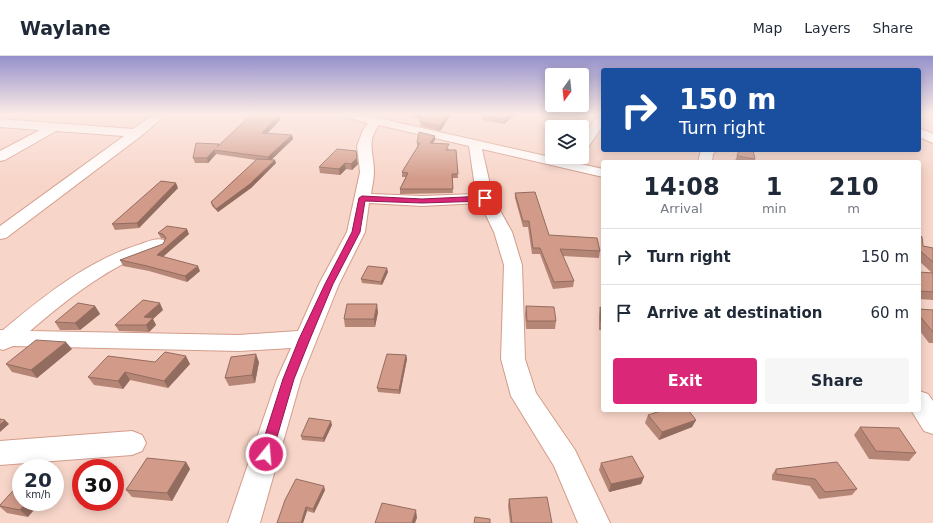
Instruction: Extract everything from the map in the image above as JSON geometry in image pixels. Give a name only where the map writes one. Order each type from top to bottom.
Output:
[{"type":"street","points":[[0,157],[38,136]]},
{"type":"street","points":[[0,234],[133,136]]},
{"type":"street","points":[[244,523],[289,379],[304,339],[329,284],[356,232],[367,172],[364,146],[367,136]]},
{"type":"street","points":[[440,136],[545,157]]},
{"type":"street","points":[[475,144],[485,198],[503,232],[513,265],[513,359],[524,396],[565,459],[594,523]]},
{"type":"street","points":[[574,164],[601,172]]},
{"type":"street","points":[[362,198],[422,201],[485,198]]},
{"type":"street","points":[[3,340],[52,301],[82,280],[129,254],[158,244]]},
{"type":"street","points":[[3,340],[239,343],[304,339]]},
{"type":"street","points":[[921,404],[933,423]]},
{"type":"street","points":[[0,453],[132,443]]},
{"type":"building","points":[[229,136],[291,136],[268,157],[214,150],[207,158],[193,158],[196,143],[219,144],[217,147]]},
{"type":"building","points":[[418,136],[434,136],[430,143],[449,144],[446,150],[456,150],[458,174],[452,174],[453,189],[400,189],[408,173],[402,172],[420,143],[417,143]]},
{"type":"building","points":[[337,149],[356,151],[357,158],[351,164],[345,163],[339,169],[319,167]]},
{"type":"building","points":[[738,152],[753,152],[755,159],[737,156]]},
{"type":"building","points":[[257,159],[275,160],[250,184],[216,209],[211,202]]},
{"type":"building","points":[[161,181],[176,183],[137,223],[112,224]]},
{"type":"building","points":[[535,192],[549,235],[597,238],[600,251],[560,249],[574,281],[554,282],[540,248],[533,248],[529,221],[523,221],[515,193]]},
{"type":"building","points":[[167,226],[187,229],[157,255],[198,266],[185,276],[120,260],[163,244],[166,238],[163,234],[158,233]]},
{"type":"building","points":[[921,236],[923,246],[933,248],[933,262],[921,252]]},
{"type":"building","points":[[368,266],[387,268],[381,282],[361,279]]},
{"type":"building","points":[[921,272],[933,273],[933,292],[921,291]]},
{"type":"building","points":[[143,300],[160,303],[144,317],[153,318],[146,325],[115,325]]},
{"type":"building","points":[[78,303],[95,306],[75,323],[55,322]]},
{"type":"building","points":[[347,304],[377,304],[374,319],[344,319]]},
{"type":"building","points":[[526,306],[554,307],[556,321],[527,321]]},
{"type":"building","points":[[921,309],[933,310],[933,332],[921,317]]},
{"type":"building","points":[[36,340],[66,342],[31,370],[6,364]]},
{"type":"building","points":[[165,352],[186,356],[164,381],[125,372],[118,381],[88,377],[108,356],[155,362]]},
{"type":"building","points":[[256,354],[252,375],[225,378],[231,357]]},
{"type":"building","points":[[387,354],[406,355],[399,390],[377,388]]},
{"type":"building","points":[[658,412],[690,412],[696,420],[662,432],[648,415]]},
{"type":"building","points":[[309,418],[331,421],[323,438],[301,436]]},
{"type":"building","points":[[0,419],[5,420],[0,425]]},
{"type":"building","points":[[860,427],[899,428],[916,453],[876,451]]},
{"type":"building","points":[[632,456],[644,477],[611,484],[601,463]]},
{"type":"building","points":[[147,458],[186,462],[167,493],[126,490]]},
{"type":"building","points":[[837,462],[857,489],[825,492],[815,479],[776,474],[776,469]]},
{"type":"building","points":[[296,479],[324,486],[313,509],[306,507],[301,523],[277,523],[285,500]]},
{"type":"building","points":[[12,492],[12,508],[0,505]]},
{"type":"building","points":[[547,497],[552,523],[512,523],[509,499]]},
{"type":"building","points":[[382,503],[416,510],[412,523],[375,523]]},
{"type":"building","points":[[475,517],[490,519],[490,523],[474,523]]},
{"type":"route","points":[[266,454],[289,379],[304,339],[343,255],[356,232],[362,198],[422,201],[485,198]]}]
